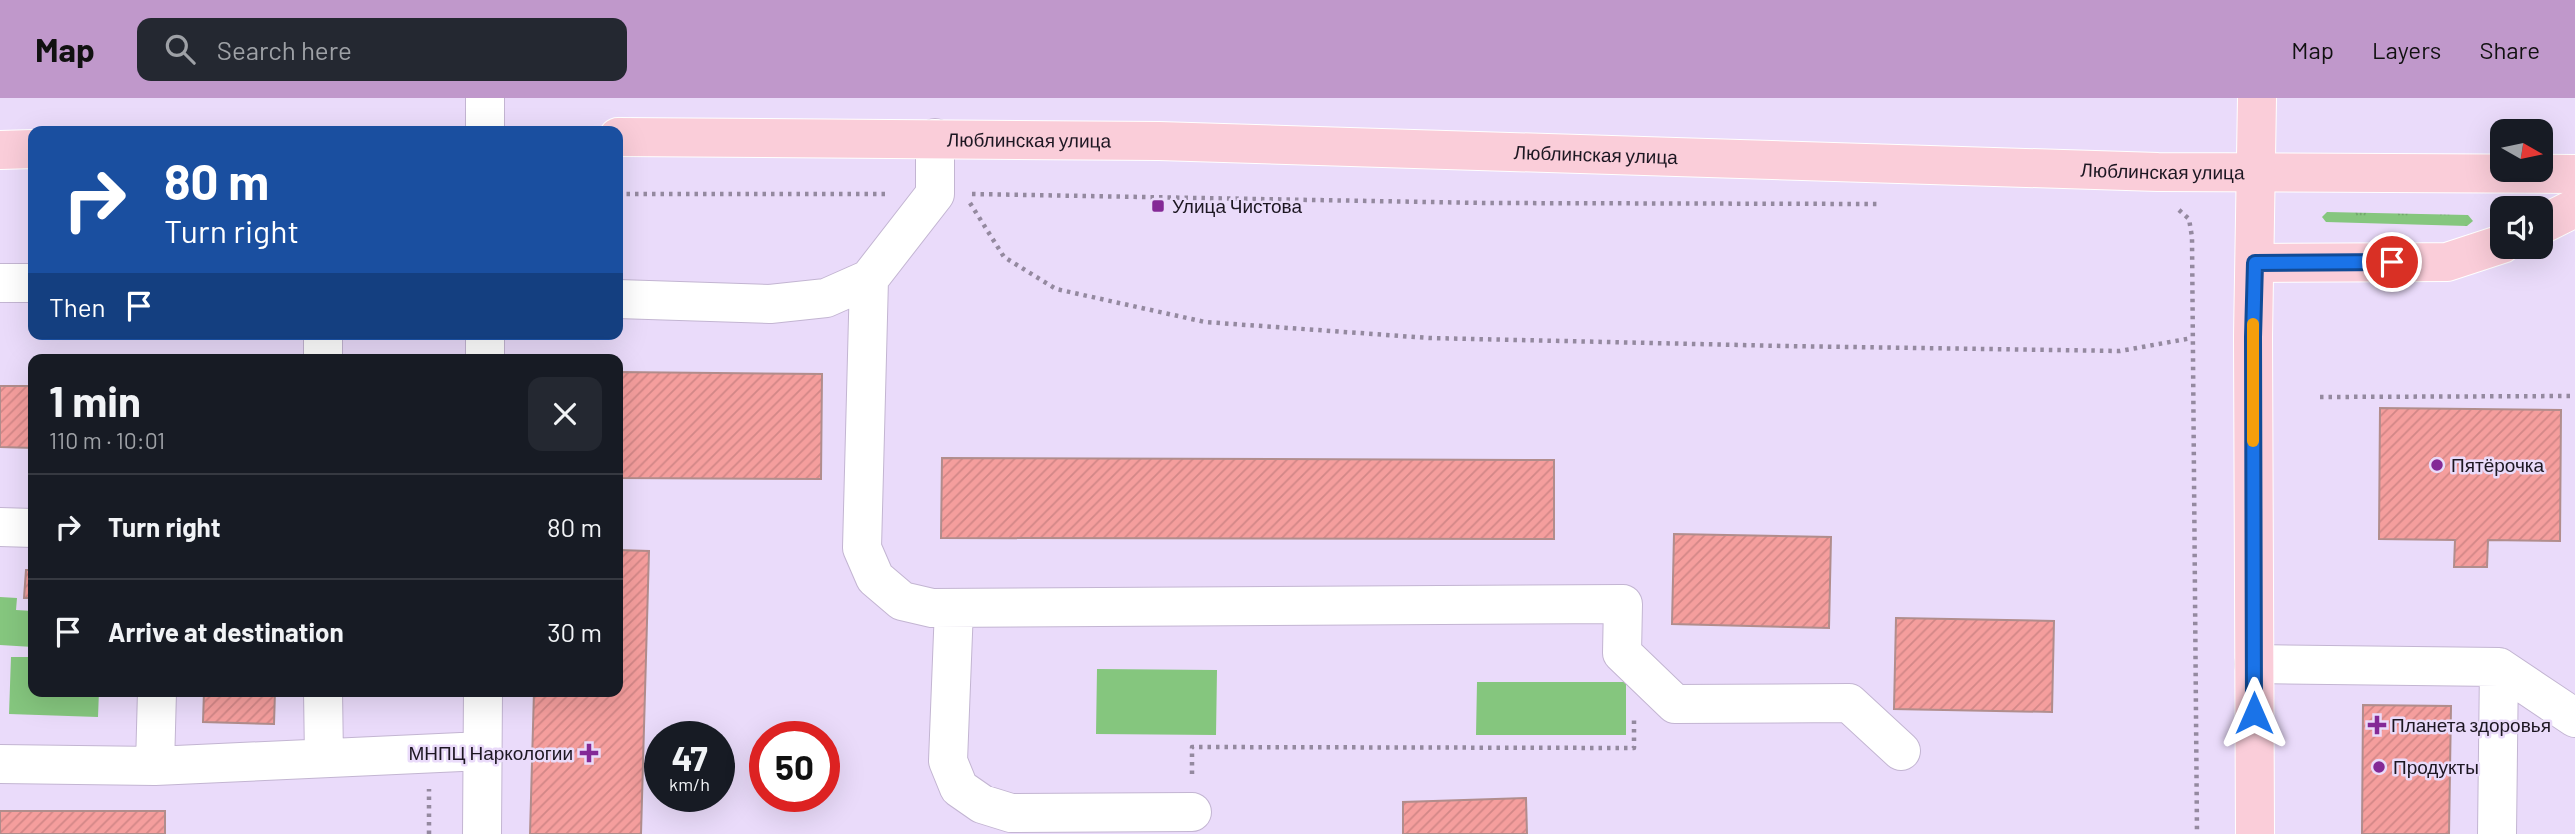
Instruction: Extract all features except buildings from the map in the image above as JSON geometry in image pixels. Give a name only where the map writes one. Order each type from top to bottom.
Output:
[{"type":"main road","points":[[2255,834],[2257,98]]},
{"type":"main road","name":"Люблинская улица","points":[[623,137],[1172,142],[2158,172],[2575,174]]},
{"type":"main road","points":[[0,150],[28,149]]},
{"type":"main road","points":[[2553,219],[2575,208]]},
{"type":"main road","points":[[2255,263],[2447,262],[2490,248]]},
{"type":"street","points":[[485,98],[485,126]]},
{"type":"street","points":[[623,299],[770,304],[827,298],[869,279],[935,194],[935,138]]},
{"type":"street","points":[[869,279],[862,548],[875,578],[902,601],[932,608],[1623,604],[1622,653],[1675,704],[1849,704],[1901,751]]},
{"type":"street","points":[[0,283],[28,283]]},
{"type":"street","points":[[0,527],[28,528]]},
{"type":"street","points":[[954,608],[948,761],[960,788],[982,804],[1011,813],[1192,812]]},
{"type":"street","points":[[2254,664],[2498,667],[2575,719]]},
{"type":"street","points":[[2497,834],[2498,667]]},
{"type":"street","points":[[155,766],[157,697]]},
{"type":"street","points":[[323,697],[324,758]]},
{"type":"street","points":[[482,834],[483,697]]},
{"type":"street","points":[[0,764],[155,766],[483,751]]},
{"type":"path","points":[[623,194],[935,194]]},
{"type":"path","points":[[1884,204],[1499,203],[965,194],[1004,257],[1056,289],[1205,322],[1429,338],[1785,346],[2120,351],[2192,338]]},
{"type":"path","points":[[2169,206],[2189,219],[2192,237],[2197,834]]},
{"type":"path","points":[[2320,397],[2575,396]]},
{"type":"path","points":[[1192,812],[1192,747],[1634,748],[1633,664]]},
{"type":"green space","points":[[2327,212],[2468,215],[2473,221],[2467,226],[2326,222],[2322,217]]},
{"type":"green space","points":[[0,597],[17,598],[16,610],[28,611],[28,647],[0,645]]},
{"type":"green space","points":[[11,657],[28,657],[28,697],[99,697],[98,717],[9,714]]},
{"type":"green space","points":[[1097,669],[1217,670],[1216,735],[1096,734]]},
{"type":"green space","points":[[1477,682],[1626,682],[1626,735],[1476,735]]},
{"type":"slow traffic","points":[[2253,324],[2253,441]]},
{"type":"place","name":"Улица Чистова","points":[[1158,206]]},
{"type":"place","name":"Пятёрочка","points":[[2437,465]]},
{"type":"place","name":"Планета здоровья","points":[[2377,725]]},
{"type":"place","name":"МНПЦ Наркологии","points":[[589,753]]},
{"type":"place","name":"Продукты","points":[[2379,767]]},
{"type":"route","points":[[2254,713],[2255,263],[2392,262]]}]
